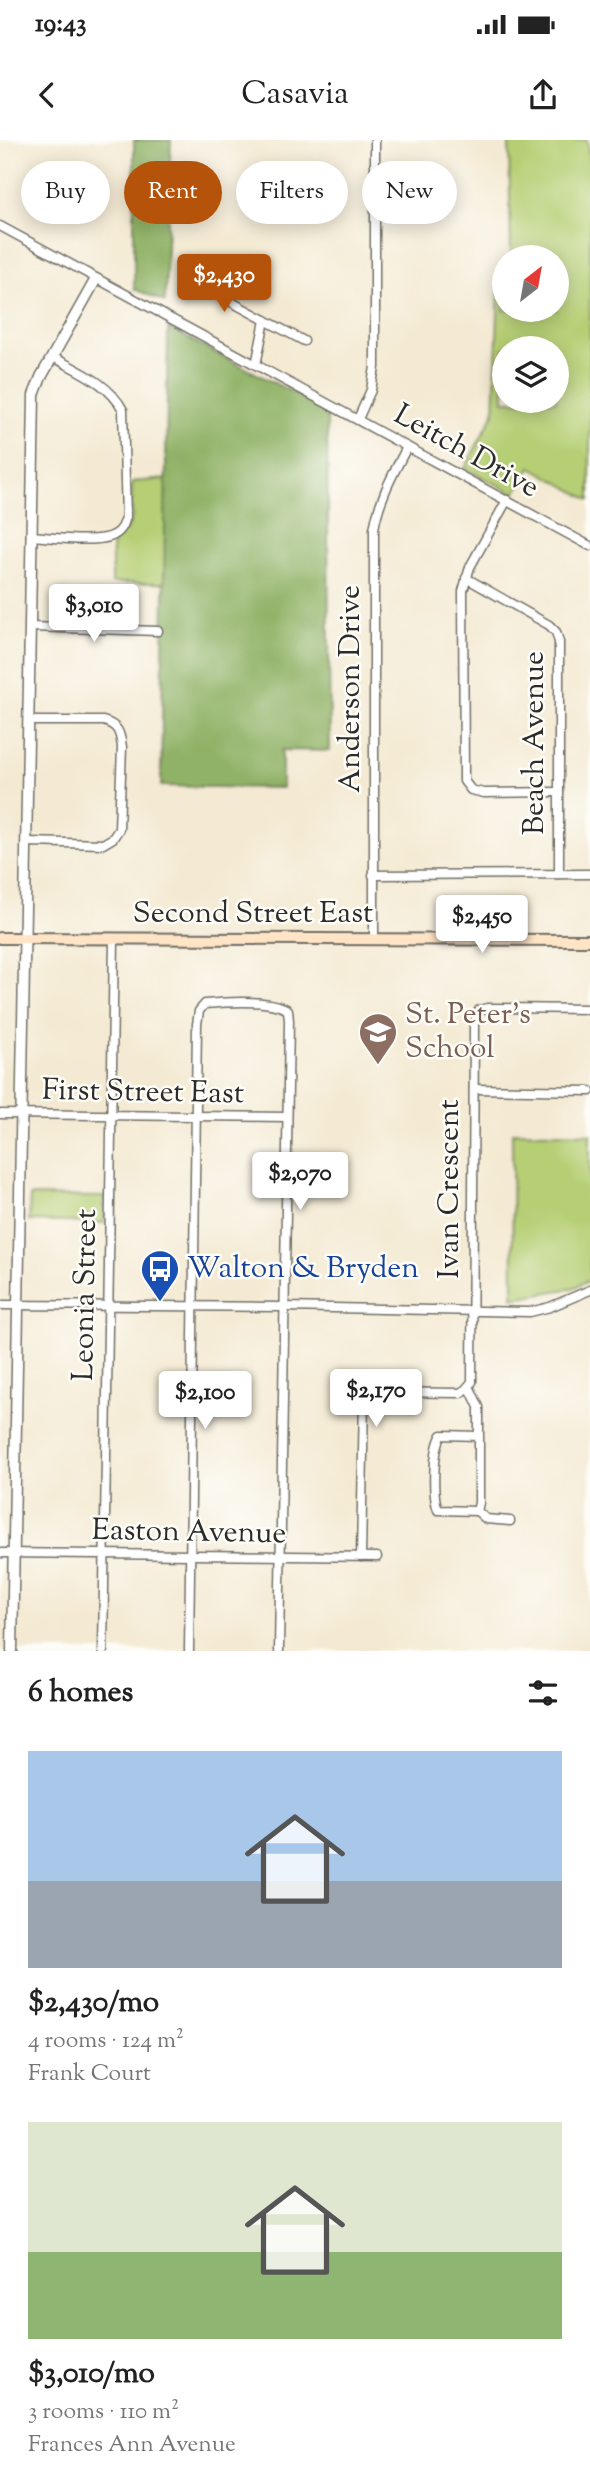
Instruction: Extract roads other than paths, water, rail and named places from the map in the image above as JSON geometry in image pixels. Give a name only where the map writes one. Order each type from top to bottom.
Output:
[{"type":"main road","name":"Second Street East","points":[[0,938],[590,940]]},
{"type":"street","points":[[358,419],[371,390],[375,367],[375,140]]},
{"type":"street","name":"Leitch Drive","points":[[0,226],[590,546]]},
{"type":"street","points":[[12,1651],[34,395],[96,279]]},
{"type":"street","points":[[196,283],[304,341]]},
{"type":"street","points":[[256,365],[265,320]]},
{"type":"street","points":[[31,536],[101,539],[114,536],[124,527],[123,410],[107,387],[52,357]]},
{"type":"street","name":"Anderson Drive","points":[[374,939],[374,530],[383,493],[407,447]]},
{"type":"street","points":[[507,500],[466,578],[463,598],[464,781],[471,790],[484,793],[559,792]]},
{"type":"street","name":"Beach Avenue","points":[[466,578],[549,625],[556,632],[559,642],[559,874]]},
{"type":"street","points":[[30,628],[158,631]]},
{"type":"street","points":[[27,842],[103,844],[113,838],[119,830],[122,747],[121,734],[114,724],[103,721],[29,721]]},
{"type":"street","points":[[373,875],[590,874]]},
{"type":"street","name":"Leonia Street","points":[[103,1651],[114,939]]},
{"type":"street","points":[[189,1651],[192,1307],[199,1012],[205,1004],[230,1003],[279,1004],[288,1010],[279,1651]]},
{"type":"street","name":"Ivan Crescent","points":[[469,1386],[472,1377],[474,1024],[480,1010],[488,1008],[590,1009]]},
{"type":"street","points":[[474,1089],[590,1091]]},
{"type":"street","name":"First Street East","points":[[0,1114],[286,1117]]},
{"type":"street","points":[[0,1305],[530,1312],[550,1307],[590,1290]]},
{"type":"street","points":[[361,1558],[364,1399],[373,1392],[460,1393],[469,1386],[480,1407],[477,1511]]},
{"type":"street","points":[[479,1436],[442,1435],[437,1444],[435,1501],[438,1510],[477,1511],[486,1519],[510,1521]]},
{"type":"street","name":"Easton Avenue","points":[[0,1553],[377,1558]]},
{"type":"place","name":"St. Peter's School","points":[[378,1066]]},
{"type":"place","name":"Walton & Bryden","points":[[160,1303]]}]
